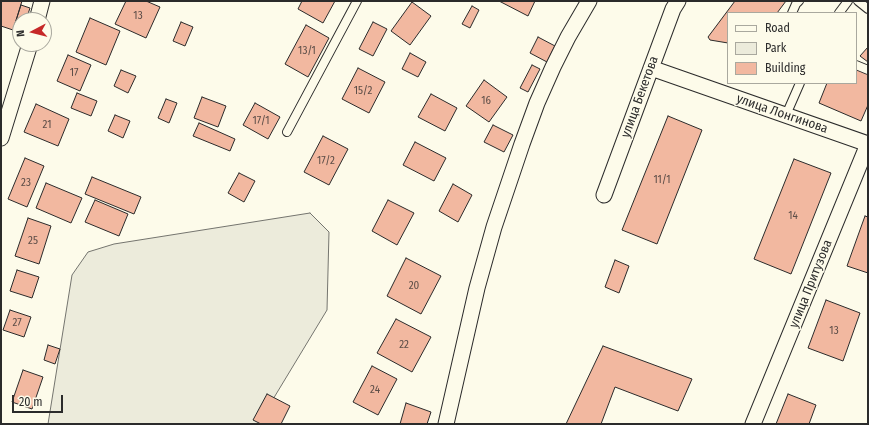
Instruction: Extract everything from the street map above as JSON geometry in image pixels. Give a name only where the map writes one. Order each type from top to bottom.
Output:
[{"type":"street","points":[[39,12],[42,1]]},
{"type":"street","points":[[446,424],[465,336],[494,226],[537,103],[568,37],[589,1]]},
{"type":"street","name":"улица Бекетова","points":[[604,195],[673,9],[678,1]]},
{"type":"street","points":[[1,138],[28,52]]},
{"type":"street","name":"улица Лонгинова","points":[[651,68],[868,144]]},
{"type":"street","name":"улица Притузова","points":[[754,424],[868,144]]},
{"type":"lane","points":[[287,132],[357,1]]},
{"type":"lane","points":[[793,12],[799,1]]},
{"type":"lane","points":[[840,12],[848,1]]},
{"type":"lane","points":[[858,1],[868,9]]},
{"type":"lane","points":[[857,65],[868,70]]},
{"type":"lane","points":[[786,115],[800,84]]},
{"type":"green space","points":[[310,213],[329,232],[327,310],[258,424],[48,424],[72,275],[88,252],[114,244]]},
{"type":"building","points":[[1,1],[22,1],[19,12],[12,12],[12,30],[1,26]]},
{"type":"building","points":[[126,1],[146,1],[160,7],[146,38],[115,24]]},
{"type":"building","points":[[302,1],[335,1],[323,23],[298,9]]},
{"type":"building","points":[[499,1],[535,1],[528,16]]},
{"type":"building","points":[[735,1],[786,1],[778,12],[727,12],[727,43],[710,40],[708,37]]},
{"type":"building","points":[[412,2],[431,16],[410,45],[391,31]]},
{"type":"building","points":[[21,5],[30,8],[29,12],[19,12]]},
{"type":"building","points":[[472,6],[479,10],[470,28],[462,24]]},
{"type":"building","points":[[90,18],[120,31],[106,65],[76,52]]},
{"type":"building","points":[[181,22],[193,27],[185,46],[173,41]]},
{"type":"building","points":[[373,22],[387,29],[373,56],[359,49]]},
{"type":"building","points":[[306,25],[329,38],[308,77],[285,64]]},
{"type":"building","points":[[538,37],[555,46],[547,62],[530,53]]},
{"type":"building","points":[[868,47],[868,62],[860,56]]},
{"type":"building","points":[[410,53],[426,62],[418,77],[402,69]]},
{"type":"building","points":[[68,55],[91,65],[80,91],[57,81]]},
{"type":"building","points":[[857,63],[868,68],[868,105],[861,121],[819,103],[827,84],[857,84]]},
{"type":"building","points":[[532,65],[540,69],[528,92],[520,88]]},
{"type":"building","points":[[358,68],[385,82],[369,113],[342,99]]},
{"type":"building","points":[[121,70],[136,76],[128,93],[114,86]]},
{"type":"building","points":[[484,80],[507,97],[489,122],[466,106]]},
{"type":"building","points":[[77,93],[97,101],[91,116],[71,108]]},
{"type":"building","points":[[431,94],[457,108],[445,131],[418,117]]},
{"type":"building","points":[[202,97],[226,106],[218,127],[194,118]]},
{"type":"building","points":[[166,99],[177,103],[169,123],[158,118]]},
{"type":"building","points":[[255,103],[280,117],[268,139],[243,125]]},
{"type":"building","points":[[36,104],[69,119],[58,146],[24,132]]},
{"type":"building","points":[[115,115],[130,121],[123,138],[108,131]]},
{"type":"building","points":[[668,116],[702,130],[657,244],[622,230]]},
{"type":"building","points":[[199,123],[235,139],[230,151],[193,136]]},
{"type":"building","points":[[493,125],[513,135],[504,152],[484,142]]},
{"type":"building","points":[[323,136],[348,149],[329,185],[304,172]]},
{"type":"building","points":[[415,142],[446,158],[434,181],[403,165]]},
{"type":"building","points":[[25,158],[44,166],[27,207],[8,199]]},
{"type":"building","points":[[794,159],[831,173],[791,274],[754,259]]},
{"type":"building","points":[[239,173],[255,181],[244,202],[228,193]]},
{"type":"building","points":[[92,177],[141,197],[134,214],[85,194]]},
{"type":"building","points":[[46,183],[82,198],[71,223],[36,208]]},
{"type":"building","points":[[453,184],[472,195],[458,222],[439,211]]},
{"type":"building","points":[[95,200],[128,214],[119,236],[85,222]]},
{"type":"building","points":[[388,200],[414,213],[397,245],[372,231]]},
{"type":"building","points":[[865,216],[868,217],[868,273],[847,266]]},
{"type":"building","points":[[28,218],[51,226],[39,264],[15,256]]},
{"type":"building","points":[[406,258],[441,276],[421,314],[387,296]]},
{"type":"building","points":[[615,260],[629,266],[619,293],[605,287]]},
{"type":"building","points":[[17,270],[39,277],[32,298],[10,291]]},
{"type":"building","points":[[826,300],[860,313],[843,361],[808,348]]},
{"type":"building","points":[[10,310],[31,317],[24,337],[3,330]]},
{"type":"building","points":[[396,319],[431,337],[412,372],[377,353]]},
{"type":"building","points":[[48,345],[60,349],[55,364],[44,360]]},
{"type":"building","points":[[603,346],[692,379],[678,411],[615,387],[601,424],[566,424]]},
{"type":"building","points":[[372,366],[397,379],[378,415],[353,402]]},
{"type":"building","points":[[23,370],[43,377],[32,409],[12,402]]},
{"type":"building","points":[[267,394],[290,406],[281,424],[261,424],[253,420]]},
{"type":"building","points":[[788,394],[816,405],[809,424],[776,424]]},
{"type":"building","points":[[406,403],[431,412],[427,424],[400,424]]}]
